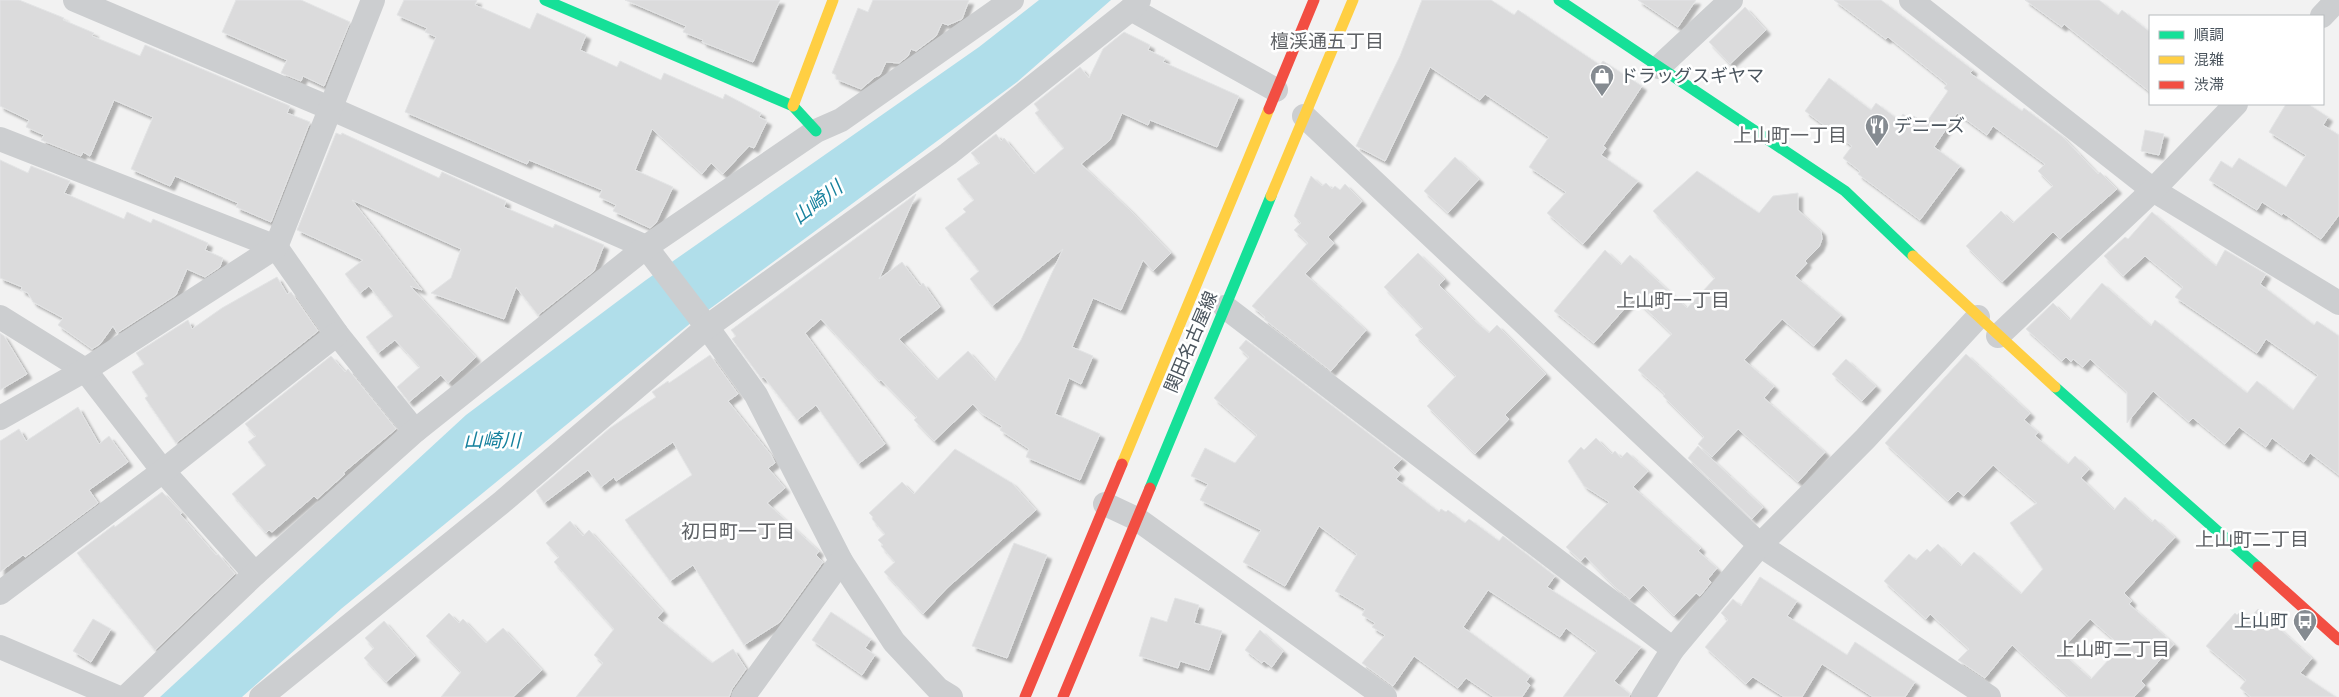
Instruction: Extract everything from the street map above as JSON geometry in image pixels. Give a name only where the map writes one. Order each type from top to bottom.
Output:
[{"type":"main road","points":[[545,0],[793,106],[816,131]]},
{"type":"main road","points":[[793,106],[833,0]]},
{"type":"main road","name":"関田名古屋線","points":[[1025,697],[1314,0]]},
{"type":"main road","name":"関田名古屋線","points":[[1062,697],[1352,0]]},
{"type":"main road","points":[[1559,0],[1845,191],[1998,336],[2339,640]]},
{"type":"street","points":[[75,0],[332,109],[652,255],[705,323],[756,395],[842,561],[894,642],[938,689],[951,697]]},
{"type":"street","points":[[0,418],[85,370],[276,247],[332,109],[373,0]]},
{"type":"street","points":[[126,697],[254,574],[415,432],[816,131],[841,120],[1012,0]]},
{"type":"street","points":[[1659,67],[1731,0]]},
{"type":"street","points":[[1911,0],[2152,190],[2339,303]]},
{"type":"street","points":[[2323,15],[2337,0]]},
{"type":"street","points":[[261,697],[502,503],[705,323],[948,154],[1135,4],[1276,90]]},
{"type":"street","points":[[1998,336],[2152,190],[2235,105]]},
{"type":"street","points":[[1304,116],[1760,545],[1989,697]]},
{"type":"street","points":[[0,138],[276,247],[337,334],[415,432]]},
{"type":"street","points":[[1225,308],[1673,649]]},
{"type":"street","points":[[0,317],[85,370],[163,471],[254,574]]},
{"type":"street","points":[[1643,697],[1673,649],[1760,545],[1865,439],[1978,317]]},
{"type":"street","points":[[0,593],[163,471],[337,334]]},
{"type":"street","points":[[1105,504],[1137,519],[1385,697]]},
{"type":"street","points":[[742,697],[842,561]]},
{"type":"street","points":[[0,647],[117,697]]},
{"type":"water","name":"山崎川","points":[[1039,0],[1111,0],[1017,82],[692,322],[341,609],[242,697],[160,697],[466,415],[646,280],[979,47]]},
{"type":"building","points":[[0,0],[19,0],[64,18],[63,20],[94,33],[92,36],[140,56],[145,45],[290,106],[287,113],[310,122],[271,222],[236,207],[238,203],[175,176],[170,186],[131,169],[153,117],[114,100],[90,156],[83,152],[81,156],[41,140],[44,135],[26,127],[29,120],[0,106]]},
{"type":"building","points":[[236,0],[301,0],[350,22],[324,86],[303,76],[301,81],[281,73],[287,60],[222,32]]},
{"type":"building","points":[[404,0],[477,0],[475,5],[530,29],[537,13],[586,35],[580,50],[617,67],[620,61],[661,80],[664,73],[723,99],[725,94],[761,113],[759,117],[767,121],[754,148],[749,146],[723,174],[711,163],[702,174],[652,129],[635,170],[673,187],[656,223],[650,228],[613,211],[616,205],[599,197],[602,190],[529,160],[527,164],[405,112],[436,37],[425,32],[427,28],[397,15]]},
{"type":"building","points":[[625,0],[780,0],[753,62],[702,42],[703,40],[683,32],[686,26]]},
{"type":"building","points":[[873,0],[969,0],[962,19],[948,25],[942,23],[936,36],[916,51],[911,49],[908,56],[899,63],[886,62],[880,75],[861,89],[836,79],[836,75],[832,73],[858,8],[868,12]]},
{"type":"building","points":[[1422,0],[1491,0],[1514,15],[1518,10],[1600,65],[1603,61],[1642,86],[1603,146],[1606,148],[1601,155],[1638,181],[1583,244],[1547,213],[1566,192],[1529,167],[1549,137],[1485,94],[1480,100],[1430,67],[1385,161],[1356,146],[1400,56]]},
{"type":"building","points":[[1638,0],[1696,0],[1678,27]]},
{"type":"building","points":[[1834,0],[1881,0],[1973,70],[1970,73],[2022,111],[2024,108],[2062,136],[2098,174],[2100,172],[2117,189],[2060,239],[2053,232],[2002,282],[1966,246],[2001,211],[2013,223],[2053,186],[2038,171],[2045,164],[1993,126],[1987,135],[1957,113],[1934,147],[1960,166],[1920,220],[1858,174],[1860,171],[1843,158],[1852,146],[1805,111],[1829,78],[1871,110],[1876,103],[1899,120],[1903,114],[1911,120],[1914,116],[1925,124],[1948,91],[1944,88],[1947,84],[1888,37],[1886,39]]},
{"type":"building","points":[[2025,0],[2099,0],[2118,15],[2122,10],[2149,31],[2149,91],[2064,24],[2062,27]]},
{"type":"building","points":[[1745,7],[1766,30],[1730,64],[1709,42]]},
{"type":"building","points":[[1124,32],[1150,45],[1148,50],[1165,58],[1163,62],[1239,96],[1217,147],[1150,120],[1148,125],[1122,113],[1110,140],[1081,164],[1130,210],[1171,253],[1153,271],[1143,260],[1121,310],[1093,298],[1072,347],[1093,356],[1081,384],[1069,378],[1055,414],[1100,434],[1080,480],[1026,457],[1029,449],[1000,430],[1002,426],[981,413],[973,404],[934,441],[914,420],[917,417],[881,380],[879,381],[821,319],[805,333],[885,444],[858,464],[816,405],[797,420],[764,377],[761,378],[732,339],[736,336],[731,330],[916,194],[879,279],[902,262],[920,286],[923,283],[940,307],[899,339],[937,380],[968,351],[995,381],[1021,340],[1063,249],[992,306],[970,279],[979,271],[945,228],[966,212],[963,209],[974,200],[957,179],[980,163],[971,153],[996,134],[1001,141],[1004,138],[1034,174],[1064,148],[1035,113],[1039,110],[1034,104],[1080,67],[1089,78],[1103,49]]},
{"type":"building","points":[[2285,105],[2310,105],[2328,117],[2323,125],[2339,135],[2339,215],[2321,239],[2283,213],[2282,215],[2262,202],[2257,210],[2209,180],[2221,161],[2232,168],[2239,158],[2286,187],[2306,155],[2269,132]]},
{"type":"building","points":[[2145,130],[2164,134],[2159,155],[2141,151]]},
{"type":"building","points":[[336,133],[341,135],[342,133],[439,178],[442,172],[506,201],[504,207],[553,228],[555,224],[604,245],[594,271],[538,315],[516,287],[504,319],[431,293],[451,278],[461,249],[352,200],[422,290],[410,286],[476,357],[448,383],[441,375],[409,402],[397,387],[420,367],[395,340],[378,353],[366,337],[393,316],[369,286],[360,293],[345,274],[363,260],[297,230]]},
{"type":"building","points":[[1455,157],[1479,179],[1448,213],[1424,191]]},
{"type":"building","points":[[0,160],[28,173],[31,166],[70,181],[64,193],[124,219],[127,212],[151,223],[153,219],[208,243],[205,250],[223,258],[220,267],[205,277],[187,269],[176,295],[117,333],[113,326],[100,344],[92,349],[58,325],[63,318],[33,302],[28,293],[21,290],[22,287],[0,278]]},
{"type":"building","points":[[1697,171],[1759,213],[1773,196],[1798,193],[1798,210],[1821,231],[1822,239],[1819,247],[1805,261],[1807,263],[1795,276],[1841,315],[1814,346],[1782,319],[1744,360],[1774,386],[1764,398],[1825,452],[1798,482],[1738,429],[1712,457],[1698,444],[1704,437],[1663,396],[1665,394],[1638,370],[1672,334],[1634,298],[1594,343],[1554,311],[1605,250],[1621,265],[1630,255],[1687,308],[1715,278],[1653,211]]},
{"type":"building","points":[[1311,176],[1322,186],[1326,183],[1332,189],[1335,186],[1340,190],[1345,184],[1362,201],[1328,237],[1334,243],[1305,274],[1366,330],[1331,371],[1264,319],[1265,317],[1252,306],[1308,243],[1294,230],[1301,223],[1294,216]]},
{"type":"building","points":[[2152,212],[2216,266],[2225,250],[2266,274],[2260,284],[2314,325],[2317,321],[2339,336],[2339,475],[2310,453],[2304,462],[2272,438],[2266,447],[2239,427],[2225,444],[2193,418],[2189,422],[2153,391],[2127,423],[2127,392],[2090,359],[2083,367],[2073,359],[2071,362],[2066,357],[2062,361],[2026,329],[2053,303],[2070,320],[2102,283],[2151,326],[2155,320],[2247,393],[2257,381],[2293,410],[2318,375],[2266,339],[2257,353],[2175,297],[2183,287],[2145,256],[2123,276],[2104,256],[2125,237],[2128,239]]},
{"type":"building","points":[[1418,253],[1445,279],[1439,285],[1475,321],[1489,333],[1497,325],[1546,374],[1505,415],[1509,419],[1475,454],[1427,406],[1456,376],[1415,335],[1423,328],[1384,287]]},
{"type":"building","points":[[277,277],[287,294],[291,292],[318,331],[176,443],[145,398],[148,396],[132,372],[144,364],[136,353],[188,320],[192,329],[222,308]]},
{"type":"building","points":[[0,333],[4,336],[27,374],[0,390]]},
{"type":"building","points":[[1246,340],[1402,459],[1393,468],[1400,474],[1396,479],[1439,512],[1441,509],[1446,512],[1448,510],[1465,523],[1469,519],[1499,541],[1503,536],[1555,576],[1547,587],[1641,647],[1614,681],[1630,694],[1629,697],[1563,697],[1597,651],[1566,628],[1560,637],[1488,590],[1463,627],[1530,676],[1526,682],[1530,685],[1522,697],[1494,697],[1466,678],[1458,688],[1414,656],[1393,686],[1362,663],[1385,635],[1372,627],[1375,623],[1362,615],[1365,609],[1335,591],[1357,554],[1319,526],[1285,586],[1243,562],[1261,530],[1200,500],[1208,484],[1191,476],[1205,448],[1235,463],[1257,435],[1214,398],[1249,357],[1239,348]]},
{"type":"building","points":[[1966,354],[2030,413],[2024,420],[2038,432],[2035,436],[2068,464],[2075,456],[2089,469],[2081,478],[2114,510],[2125,497],[2152,522],[2155,519],[2175,537],[2124,593],[2132,601],[2129,604],[2174,644],[2141,681],[2145,685],[2134,697],[2069,697],[2012,645],[1985,678],[1958,660],[1969,649],[1930,614],[1926,619],[1884,581],[1909,554],[1916,560],[1927,549],[1930,552],[1938,544],[1961,566],[1974,552],[2021,594],[2043,569],[2010,523],[2037,503],[1993,465],[1964,496],[1958,491],[1948,501],[1885,443]],"holes":[[[2090,619],[2121,646],[2091,679],[2060,651]]]},
{"type":"building","points":[[710,355],[738,394],[728,401],[771,455],[775,463],[768,468],[785,488],[767,503],[819,551],[816,555],[823,562],[780,622],[744,645],[693,565],[670,581],[625,520],[692,475],[673,442],[616,481],[614,477],[601,487],[588,470],[544,503],[536,491],[610,428],[656,397],[652,392],[668,381],[669,383]]},
{"type":"building","points":[[331,356],[345,372],[348,369],[396,429],[343,473],[345,474],[317,499],[314,496],[272,532],[269,530],[266,533],[232,494],[266,465],[248,442],[256,436],[245,424]]},
{"type":"building","points":[[1846,359],[1876,386],[1862,401],[1832,374]]},
{"type":"building","points":[[78,407],[99,444],[109,436],[128,462],[89,490],[98,503],[25,557],[23,555],[0,572],[0,441],[19,429],[26,441]]},
{"type":"building","points":[[1596,438],[1612,454],[1615,451],[1621,458],[1627,452],[1648,471],[1633,487],[1701,548],[1698,551],[1717,568],[1708,579],[1711,582],[1700,596],[1696,593],[1674,616],[1643,585],[1630,599],[1616,588],[1585,556],[1581,561],[1566,547],[1609,502],[1584,486],[1568,461],[1581,447],[1584,450]]},
{"type":"building","points":[[1698,446],[1763,507],[1752,519],[1688,458]]},
{"type":"building","points":[[955,449],[1012,483],[1036,510],[947,588],[923,614],[884,572],[895,562],[881,546],[883,545],[878,540],[885,534],[869,513],[902,482],[914,494]]},
{"type":"building","points":[[162,492],[182,513],[180,514],[216,555],[218,554],[235,574],[155,650],[77,553]]},
{"type":"building","points":[[570,521],[583,536],[589,530],[663,611],[657,618],[712,663],[733,649],[746,669],[732,689],[729,697],[576,697],[603,663],[594,655],[614,629],[554,562],[559,557],[546,543]]},
{"type":"building","points":[[1014,543],[1047,555],[1007,658],[972,646]]},
{"type":"building","points":[[1760,577],[1797,601],[1787,616],[1847,655],[1855,642],[1915,682],[1905,697],[1873,697],[1822,664],[1802,697],[1784,697],[1753,677],[1746,684],[1705,647],[1728,620],[1721,613],[1733,599],[1741,606]]},
{"type":"building","points":[[1175,598],[1199,605],[1194,623],[1222,631],[1209,670],[1180,661],[1178,668],[1139,656],[1151,617],[1167,622]]},
{"type":"building","points":[[2258,609],[2312,658],[2300,673],[2336,697],[2251,697],[2240,688],[2246,680],[2206,646],[2235,613],[2237,615],[2241,611],[2249,619]]},
{"type":"building","points":[[831,612],[871,639],[865,648],[875,655],[862,675],[812,640]]},
{"type":"building","points":[[449,613],[459,623],[463,619],[486,643],[503,628],[542,670],[513,697],[441,697],[461,672],[426,636]]},
{"type":"building","points":[[93,619],[111,629],[91,662],[73,651]]},
{"type":"building","points":[[384,621],[415,656],[386,682],[364,658],[374,648],[365,638]]},
{"type":"building","points":[[1260,630],[1283,651],[1272,667],[1264,661],[1262,663],[1245,650]]},
{"type":"traffic: fast","points":[[545,0],[793,106],[816,131]]},
{"type":"traffic: fast","points":[[1559,0],[1845,191],[1913,256]]},
{"type":"traffic: fast","points":[[1150,488],[1271,196]]},
{"type":"traffic: fast","points":[[2055,387],[2258,567]]},
{"type":"traffic: slow","points":[[793,106],[833,0]]},
{"type":"traffic: slow","points":[[1271,196],[1353,0]]},
{"type":"traffic: slow","points":[[1122,464],[1269,109]]},
{"type":"traffic: slow","points":[[1913,256],[2055,387]]},
{"type":"traffic: jam","points":[[1269,109],[1314,0]]},
{"type":"traffic: jam","points":[[1025,697],[1122,464]]},
{"type":"traffic: jam","points":[[1063,697],[1150,488]]},
{"type":"traffic: jam","points":[[2258,567],[2339,640]]},
{"type":"place","name":"ドラッグスギヤマ","points":[[1602,97]]},
{"type":"place","name":"デニーズ","points":[[1877,147]]},
{"type":"place","name":"上山町","points":[[2305,642]]},
{"type":"district","name":"檀渓通五丁目","points":[[1327,41]]},
{"type":"district","name":"上山町一丁目","points":[[1790,135]]},
{"type":"district","name":"上山町一丁目","points":[[1673,300]]},
{"type":"district","name":"初日町一丁目","points":[[738,531]]},
{"type":"district","name":"上山町二丁目","points":[[2252,539]]},
{"type":"district","name":"上山町二丁目","points":[[2113,649]]}]
